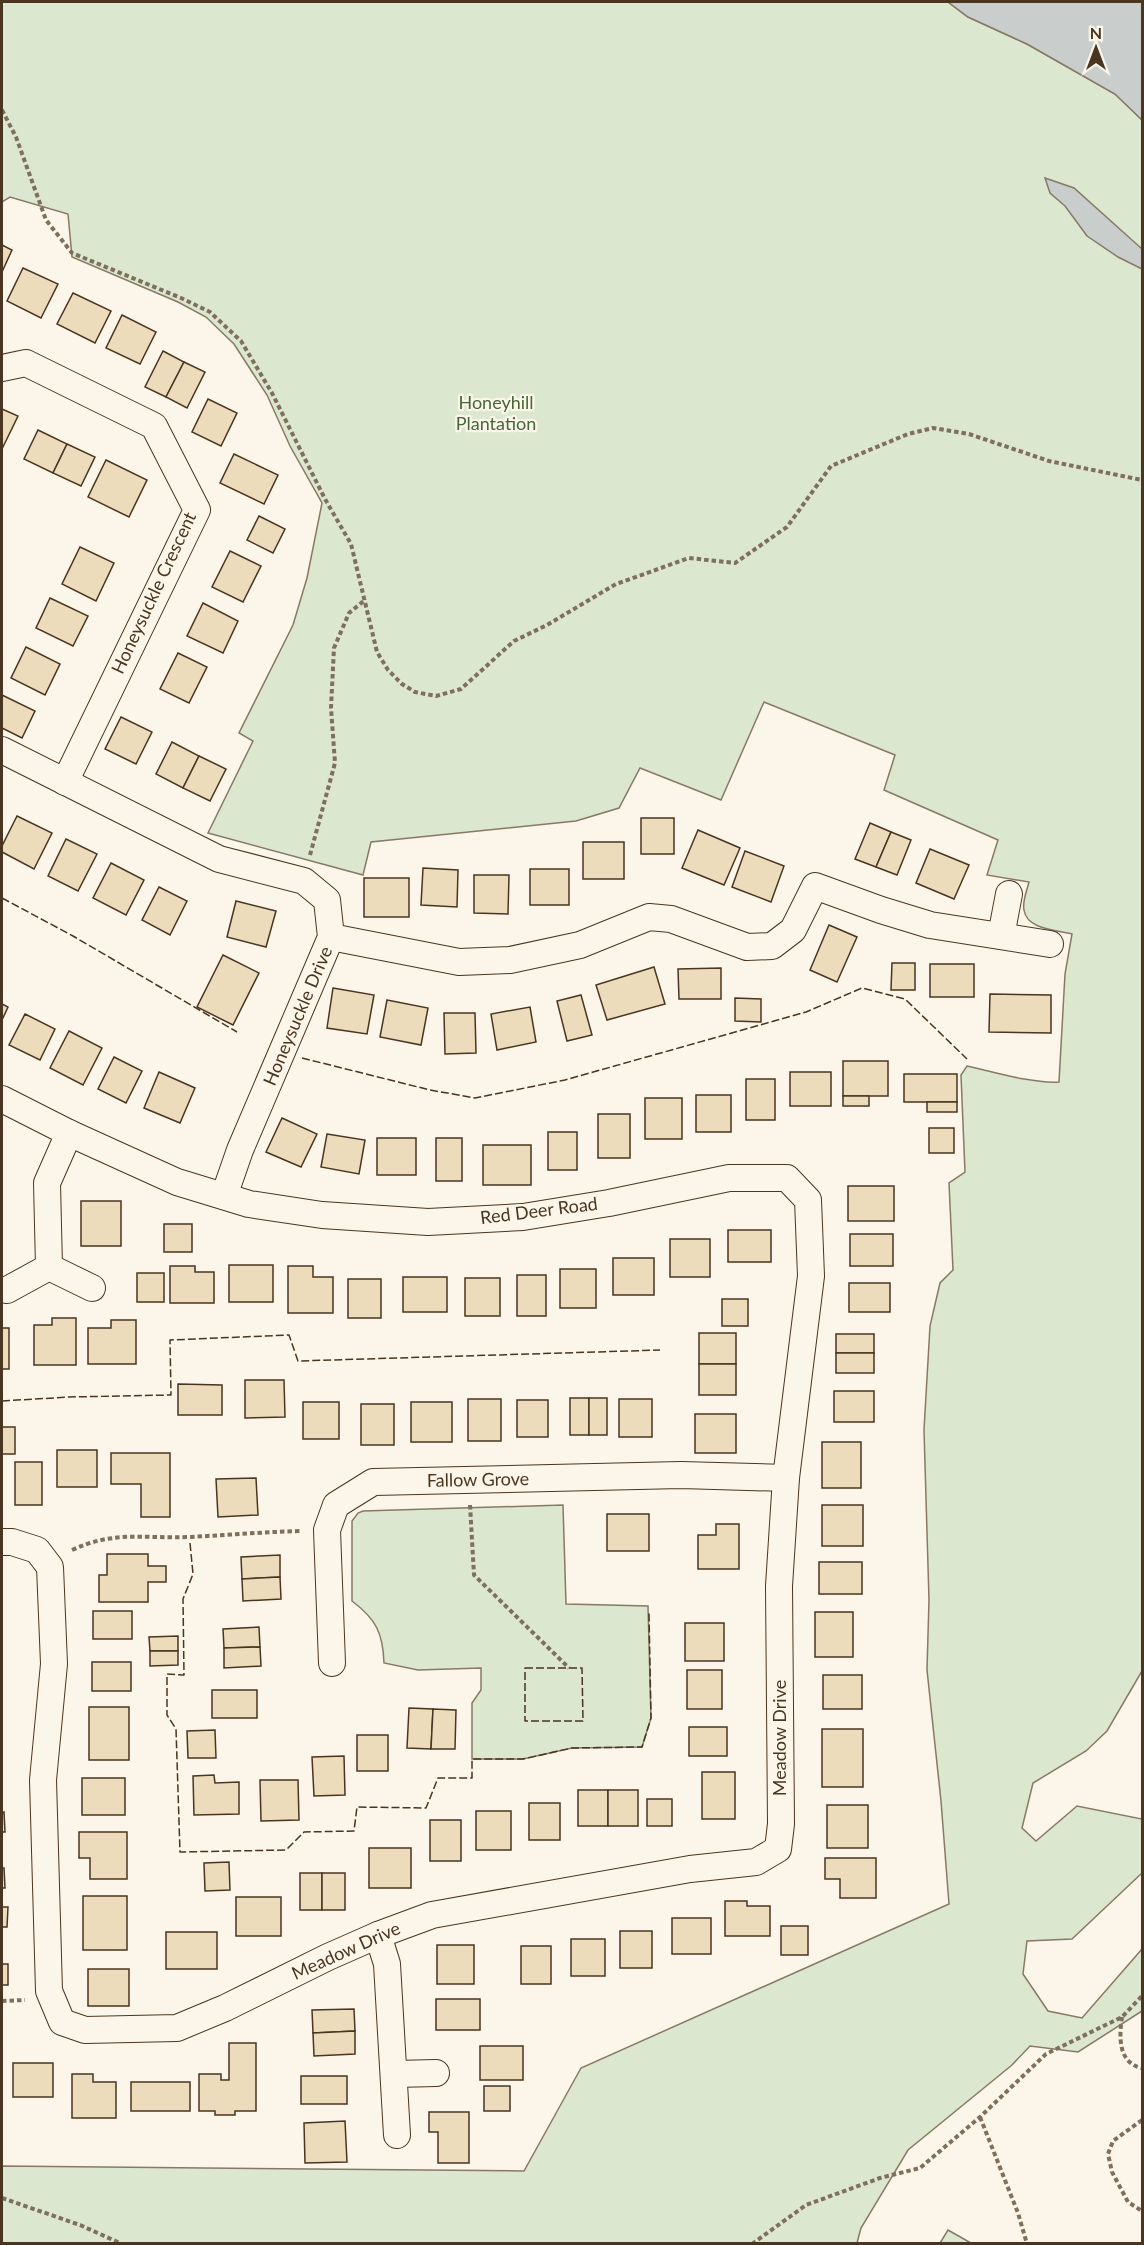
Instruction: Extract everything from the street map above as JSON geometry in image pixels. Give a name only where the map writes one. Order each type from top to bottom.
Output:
[{"type":"street","name":"Honeysuckle Crescent","points":[[2,368],[26,363],[154,426],[197,510],[65,782]]},
{"type":"street","name":"Honeysuckle Drive","points":[[2,750],[219,859],[304,881],[327,900],[331,938],[240,1150],[224,1196]]},
{"type":"street","points":[[331,938],[459,962],[510,960],[580,945],[650,917],[671,919],[747,947],[772,946],[793,930],[815,886],[930,925],[1050,944]]},
{"type":"street","points":[[1001,936],[1009,894]]},
{"type":"street","name":"Red Deer Road","points":[[2,1099],[69,1133],[177,1182],[249,1204],[322,1215],[428,1222],[523,1216],[609,1203],[729,1178],[787,1178],[808,1200],[811,1276],[786,1478]]},
{"type":"street","points":[[49,1267],[47,1183],[69,1133]]},
{"type":"street","points":[[49,1267],[92,1288]]},
{"type":"street","points":[[7,1290],[49,1267]]},
{"type":"street","name":"Fallow Grove","points":[[332,1663],[327,1530],[336,1505],[373,1482],[681,1475],[786,1478]]},
{"type":"street","name":"Meadow Drive","points":[[46,1562],[50,1567],[54,1664],[43,1780],[49,1991],[62,2022],[85,2030],[177,2028],[225,2008],[328,1957],[432,1915],[690,1869],[756,1862],[778,1849],[781,1824],[779,1586],[786,1478]]},
{"type":"street","points":[[2,1542],[12,1542],[37,1550],[46,1562]]},
{"type":"street","points":[[378,1935],[387,1964],[397,2135]]},
{"type":"street","points":[[395,2074],[436,2073]]},
{"type":"path","points":[[2,110],[16,137],[46,220],[72,253],[210,312],[241,341],[272,393],[351,544],[377,652],[388,670],[402,684],[415,692],[436,696],[461,689],[514,641],[547,625],[616,584],[689,558],[735,563],[787,527],[831,466],[908,434],[933,428],[969,434],[1048,461],[1143,480]]},
{"type":"path","points":[[304,881],[335,763],[332,708],[334,648],[349,613],[365,600]]},
{"type":"path","points":[[469,1480],[474,1575],[569,1668]]},
{"type":"path","points":[[46,1562],[86,1543],[128,1535],[187,1537],[327,1530]]},
{"type":"path","points":[[752,2244],[806,2205],[880,2178],[920,2168],[980,2117],[1046,2054],[1122,2017],[1143,1996]]},
{"type":"path","points":[[1122,2017],[1119,2033],[1122,2055],[1136,2067],[1143,2068]]},
{"type":"path","points":[[980,2117],[1018,2213],[1027,2244]]},
{"type":"path","points":[[1143,2120],[1113,2141],[1108,2154],[1112,2172],[1128,2202],[1143,2211]]},
{"type":"path","points":[[2,2198],[80,2225],[122,2244]]},
{"type":"green space","name":"Honeyhill Plantation","points":[[2,2],[948,2],[968,17],[1027,44],[1115,94],[1142,120],[1142,1671],[1107,1731],[1086,1751],[1033,1783],[1022,1828],[1036,1841],[1077,1806],[1142,1819],[1142,1873],[1072,1939],[1027,1941],[1023,1974],[1048,2011],[1082,2018],[1142,1949],[1142,2011],[1078,2052],[1030,2046],[1012,2065],[908,2150],[861,2228],[857,2243],[2,2243],[2,2166],[524,2171],[581,2068],[949,1904],[927,1670],[929,1600],[924,1430],[930,1326],[940,1283],[953,1270],[949,1183],[965,1172],[961,1075],[967,1066],[1026,1079],[1059,1082],[1065,974],[1072,934],[1044,928],[1026,917],[1024,903],[1029,882],[987,875],[998,840],[884,790],[895,755],[764,702],[721,800],[640,768],[619,808],[576,821],[371,842],[363,875],[208,833],[253,741],[239,733],[293,625],[307,578],[322,503],[290,446],[267,395],[234,344],[206,317],[178,302],[72,257],[68,214],[10,197],[2,202]]},
{"type":"green space","points":[[563,1505],[566,1604],[648,1606],[651,1718],[642,1747],[572,1748],[523,1759],[472,1759],[472,1703],[481,1690],[481,1668],[418,1670],[384,1663],[382,1643],[377,1628],[367,1614],[352,1601],[352,1521],[358,1513],[363,1511]]},
{"type":"green space","points":[[948,2230],[971,2243],[940,2243]]},
{"type":"shaded area","points":[[948,2],[1142,2],[1142,120],[1115,94],[1027,44],[968,17]]},
{"type":"shaded area","points":[[1045,178],[1074,188],[1142,249],[1142,269],[1118,257],[1087,236],[1065,206],[1050,193]]},
{"type":"building","points":[[2,245],[12,250],[2,272]]},
{"type":"building","points":[[23,268],[58,284],[41,318],[7,301]]},
{"type":"building","points":[[73,293],[111,311],[95,343],[57,324]]},
{"type":"building","points":[[122,315],[156,332],[140,364],[106,348]]},
{"type":"building","points":[[163,351],[184,362],[166,397],[145,387]]},
{"type":"building","points":[[184,362],[205,372],[187,408],[166,397]]},
{"type":"building","points":[[208,399],[237,413],[221,446],[192,432]]},
{"type":"building","points":[[2,409],[18,416],[2,449]]},
{"type":"building","points":[[38,430],[67,444],[53,473],[24,459]]},
{"type":"building","points":[[67,444],[95,457],[81,486],[53,473]]},
{"type":"building","points":[[234,454],[278,475],[264,504],[220,483]]},
{"type":"building","points":[[106,460],[147,480],[129,517],[88,497]]},
{"type":"building","points":[[259,516],[285,529],[273,553],[247,540]]},
{"type":"building","points":[[80,547],[114,563],[96,601],[62,584]]},
{"type":"building","points":[[230,551],[261,566],[243,602],[212,587]]},
{"type":"building","points":[[50,598],[88,616],[73,646],[36,628]]},
{"type":"building","points":[[203,603],[238,621],[223,653],[187,636]]},
{"type":"building","points":[[26,647],[60,664],[45,695],[11,678]]},
{"type":"building","points":[[178,653],[207,667],[189,703],[160,689]]},
{"type":"building","points":[[2,695],[35,711],[22,738],[2,728]]},
{"type":"building","points":[[121,717],[152,732],[136,764],[105,749]]},
{"type":"building","points":[[172,742],[199,756],[183,788],[156,774]]},
{"type":"building","points":[[199,756],[226,769],[210,801],[183,788]]},
{"type":"building","points":[[17,816],[52,833],[34,869],[2,852],[2,846]]},
{"type":"building","points":[[641,818],[674,818],[674,854],[641,854]]},
{"type":"building","points":[[870,823],[891,832],[876,867],[855,859]]},
{"type":"building","points":[[698,830],[740,848],[724,885],[682,868]]},
{"type":"building","points":[[891,832],[911,840],[897,875],[876,867]]},
{"type":"building","points":[[66,839],[97,854],[78,891],[48,876]]},
{"type":"building","points":[[583,842],[624,842],[624,879],[583,879]]},
{"type":"building","points":[[930,849],[969,865],[954,899],[916,883]]},
{"type":"building","points":[[745,851],[784,866],[771,902],[732,887]]},
{"type":"building","points":[[111,863],[144,880],[126,915],[93,898]]},
{"type":"building","points":[[423,868],[458,870],[457,907],[421,905]]},
{"type":"building","points":[[530,869],[569,869],[569,905],[530,905]]},
{"type":"building","points":[[474,875],[509,875],[508,914],[474,913]]},
{"type":"building","points":[[364,878],[409,878],[409,917],[364,917]]},
{"type":"building","points":[[159,887],[187,901],[170,935],[142,920]]},
{"type":"building","points":[[236,901],[276,911],[266,947],[227,937]]},
{"type":"building","points":[[829,925],[857,937],[837,982],[810,970]]},
{"type":"building","points":[[223,955],[259,973],[233,1025],[197,1007]]},
{"type":"building","points":[[892,963],[915,963],[915,990],[891,990]]},
{"type":"building","points":[[930,964],[974,964],[974,997],[930,997]]},
{"type":"building","points":[[654,967],[665,1004],[607,1020],[596,985]]},
{"type":"building","points":[[721,968],[721,999],[679,999],[678,969]]},
{"type":"building","points":[[333,988],[374,995],[367,1034],[327,1028]]},
{"type":"building","points":[[990,994],[1051,995],[1051,1033],[989,1032]]},
{"type":"building","points":[[581,995],[592,1035],[567,1041],[557,1001]]},
{"type":"building","points":[[735,998],[761,999],[761,1022],[735,1021]]},
{"type":"building","points":[[387,1000],[428,1008],[421,1045],[380,1037]]},
{"type":"building","points":[[2,1004],[8,1007],[2,1020]]},
{"type":"building","points":[[530,1007],[536,1042],[497,1050],[491,1014]]},
{"type":"building","points":[[444,1013],[475,1013],[476,1053],[445,1054]]},
{"type":"building","points":[[25,1014],[55,1029],[40,1060],[9,1045]]},
{"type":"building","points":[[69,1031],[102,1048],[83,1085],[50,1068]]},
{"type":"building","points":[[114,1057],[142,1071],[126,1103],[98,1089]]},
{"type":"building","points":[[843,1061],[888,1061],[888,1096],[843,1096]]},
{"type":"building","points":[[159,1072],[195,1088],[180,1123],[144,1108]]},
{"type":"building","points":[[790,1072],[831,1072],[831,1106],[790,1106]]},
{"type":"building","points":[[904,1074],[957,1074],[957,1102],[904,1102]]},
{"type":"building","points":[[746,1079],[775,1079],[775,1120],[746,1120]]},
{"type":"building","points":[[696,1095],[731,1095],[731,1132],[696,1132]]},
{"type":"building","points":[[843,1096],[869,1096],[869,1106],[843,1106]]},
{"type":"building","points":[[645,1098],[682,1098],[682,1139],[645,1139]]},
{"type":"building","points":[[927,1102],[957,1102],[957,1112],[927,1112]]},
{"type":"building","points":[[598,1114],[630,1114],[630,1158],[598,1158]]},
{"type":"building","points":[[282,1118],[317,1134],[301,1167],[266,1152]]},
{"type":"building","points":[[929,1128],[954,1128],[954,1153],[929,1153]]},
{"type":"building","points":[[548,1132],[577,1132],[577,1170],[548,1170]]},
{"type":"building","points":[[327,1134],[365,1140],[359,1174],[321,1167]]},
{"type":"building","points":[[377,1138],[416,1138],[416,1175],[377,1175]]},
{"type":"building","points":[[436,1138],[462,1138],[462,1181],[436,1181]]},
{"type":"building","points":[[483,1145],[531,1145],[531,1185],[483,1185]]},
{"type":"building","points":[[848,1186],[894,1186],[894,1221],[848,1221]]},
{"type":"building","points":[[81,1201],[121,1201],[121,1246],[81,1246]]},
{"type":"building","points":[[164,1224],[192,1224],[192,1252],[164,1252]]},
{"type":"building","points":[[728,1230],[771,1230],[771,1262],[728,1262]]},
{"type":"building","points":[[850,1234],[893,1234],[893,1266],[850,1266]]},
{"type":"building","points":[[670,1239],[710,1239],[710,1277],[670,1277]]},
{"type":"building","points":[[613,1258],[654,1258],[654,1295],[613,1295]]},
{"type":"building","points":[[229,1265],[273,1265],[273,1302],[229,1302]]},
{"type":"building","points":[[170,1266],[195,1266],[195,1272],[214,1272],[214,1303],[170,1303]]},
{"type":"building","points":[[288,1266],[313,1266],[313,1277],[333,1277],[333,1313],[288,1313]]},
{"type":"building","points":[[560,1269],[596,1269],[596,1308],[560,1308]]},
{"type":"building","points":[[137,1273],[164,1273],[164,1302],[137,1302]]},
{"type":"building","points":[[517,1275],[546,1275],[546,1316],[517,1316]]},
{"type":"building","points":[[403,1277],[447,1277],[447,1312],[403,1312]]},
{"type":"building","points":[[465,1278],[500,1278],[500,1316],[465,1316]]},
{"type":"building","points":[[348,1279],[381,1279],[381,1318],[348,1318]]},
{"type":"building","points":[[849,1283],[890,1283],[890,1312],[849,1312]]},
{"type":"building","points":[[722,1299],[748,1299],[748,1326],[722,1326]]},
{"type":"building","points":[[52,1318],[76,1318],[76,1365],[34,1365],[34,1325],[52,1325]]},
{"type":"building","points":[[111,1320],[136,1320],[136,1364],[88,1364],[88,1328],[111,1328]]},
{"type":"building","points":[[2,1328],[9,1328],[9,1369],[2,1369]]},
{"type":"building","points":[[699,1333],[736,1333],[736,1364],[699,1364]]},
{"type":"building","points":[[836,1334],[874,1334],[874,1353],[836,1353]]},
{"type":"building","points":[[836,1353],[874,1353],[874,1373],[836,1373]]},
{"type":"building","points":[[699,1364],[736,1364],[736,1395],[699,1395]]},
{"type":"building","points":[[245,1380],[284,1380],[285,1417],[245,1418]]},
{"type":"building","points":[[178,1384],[222,1385],[222,1415],[178,1415]]},
{"type":"building","points":[[834,1391],[874,1391],[874,1422],[834,1422]]},
{"type":"building","points":[[570,1398],[589,1398],[589,1435],[570,1435]]},
{"type":"building","points":[[589,1398],[607,1398],[607,1435],[589,1435]]},
{"type":"building","points":[[468,1399],[501,1399],[501,1441],[468,1441]]},
{"type":"building","points":[[619,1399],[652,1399],[652,1437],[619,1437]]},
{"type":"building","points":[[517,1400],[548,1400],[548,1437],[517,1437]]},
{"type":"building","points":[[303,1402],[339,1402],[339,1439],[303,1439]]},
{"type":"building","points":[[411,1402],[452,1402],[452,1442],[411,1442]]},
{"type":"building","points":[[361,1404],[394,1404],[394,1445],[361,1445]]},
{"type":"building","points":[[695,1414],[736,1414],[736,1453],[695,1453]]},
{"type":"building","points":[[2,1427],[15,1427],[15,1454],[2,1454]]},
{"type":"building","points":[[822,1442],[861,1442],[861,1488],[822,1488]]},
{"type":"building","points":[[57,1450],[97,1450],[97,1487],[57,1487]]},
{"type":"building","points":[[111,1453],[170,1453],[170,1517],[141,1517],[141,1484],[111,1484]]},
{"type":"building","points":[[15,1462],[42,1462],[42,1505],[15,1505]]},
{"type":"building","points":[[256,1478],[258,1515],[218,1517],[216,1479]]},
{"type":"building","points":[[822,1505],[863,1505],[863,1546],[822,1546]]},
{"type":"building","points":[[607,1514],[649,1514],[649,1551],[607,1551]]},
{"type":"building","points":[[716,1524],[739,1524],[739,1569],[698,1569],[698,1535],[716,1535]]},
{"type":"building","points":[[107,1554],[148,1554],[148,1566],[166,1566],[166,1582],[148,1582],[148,1602],[99,1602],[99,1575],[107,1575]]},
{"type":"building","points":[[280,1555],[280,1577],[242,1579],[241,1557]]},
{"type":"building","points":[[819,1562],[862,1562],[862,1594],[819,1594]]},
{"type":"building","points":[[280,1577],[281,1599],[243,1601],[242,1579]]},
{"type":"building","points":[[93,1611],[132,1611],[132,1639],[93,1639]]},
{"type":"building","points":[[815,1612],[853,1612],[853,1657],[815,1657]]},
{"type":"building","points":[[685,1623],[724,1623],[724,1661],[685,1661]]},
{"type":"building","points":[[259,1627],[260,1647],[224,1648],[223,1629]]},
{"type":"building","points":[[178,1636],[178,1651],[150,1651],[149,1637]]},
{"type":"building","points":[[260,1647],[261,1666],[224,1668],[224,1648]]},
{"type":"building","points":[[150,1651],[178,1651],[178,1665],[150,1666]]},
{"type":"building","points":[[92,1662],[131,1662],[131,1691],[92,1691]]},
{"type":"building","points":[[687,1670],[722,1670],[722,1709],[687,1709]]},
{"type":"building","points":[[823,1675],[862,1675],[862,1709],[823,1709]]},
{"type":"building","points":[[212,1690],[257,1690],[257,1718],[212,1718]]},
{"type":"building","points":[[89,1707],[129,1707],[129,1760],[89,1760]]},
{"type":"building","points":[[409,1708],[433,1709],[431,1749],[407,1748]]},
{"type":"building","points":[[433,1709],[456,1710],[455,1749],[431,1749]]},
{"type":"building","points":[[689,1727],[727,1727],[727,1756],[689,1756]]},
{"type":"building","points":[[822,1729],[863,1729],[863,1787],[822,1787]]},
{"type":"building","points":[[215,1730],[216,1758],[188,1758],[187,1731]]},
{"type":"building","points":[[357,1735],[388,1735],[388,1771],[357,1771]]},
{"type":"building","points":[[344,1756],[345,1795],[314,1796],[312,1757]]},
{"type":"building","points":[[702,1772],[735,1772],[735,1819],[702,1819]]},
{"type":"building","points":[[214,1775],[215,1783],[239,1782],[239,1814],[194,1815],[193,1776]]},
{"type":"building","points":[[82,1778],[125,1778],[125,1815],[82,1815]]},
{"type":"building","points":[[260,1780],[298,1780],[299,1820],[261,1821]]},
{"type":"building","points":[[578,1790],[608,1790],[608,1826],[578,1826]]},
{"type":"building","points":[[608,1790],[638,1790],[638,1826],[608,1826]]},
{"type":"building","points":[[647,1799],[672,1799],[672,1826],[647,1826]]},
{"type":"building","points":[[529,1803],[560,1803],[560,1840],[529,1840]]},
{"type":"building","points":[[827,1805],[868,1805],[868,1848],[827,1848]]},
{"type":"building","points":[[476,1811],[511,1811],[511,1850],[476,1850]]},
{"type":"building","points":[[4,1812],[5,1832],[2,1832],[2,1813]]},
{"type":"building","points":[[430,1820],[461,1820],[461,1861],[430,1861]]},
{"type":"building","points":[[79,1832],[127,1832],[127,1879],[90,1879],[90,1858],[79,1858]]},
{"type":"building","points":[[369,1848],[411,1848],[411,1888],[369,1888]]},
{"type":"building","points":[[825,1858],[876,1858],[876,1898],[840,1898],[840,1879],[825,1879]]},
{"type":"building","points":[[229,1862],[230,1890],[205,1891],[204,1863]]},
{"type":"building","points":[[2,1868],[4,1868],[5,1888],[2,1888]]},
{"type":"building","points":[[300,1873],[322,1873],[322,1910],[300,1910]]},
{"type":"building","points":[[322,1873],[345,1873],[345,1910],[322,1910]]},
{"type":"building","points":[[83,1896],[127,1896],[127,1950],[83,1950]]},
{"type":"building","points":[[236,1897],[281,1897],[281,1936],[236,1936]]},
{"type":"building","points":[[725,1901],[747,1901],[747,1906],[770,1906],[770,1936],[725,1936]]},
{"type":"building","points":[[2,1907],[8,1907],[7,1927],[2,1927]]},
{"type":"building","points":[[672,1918],[711,1918],[711,1954],[672,1954]]},
{"type":"building","points":[[781,1926],[808,1926],[808,1955],[781,1955]]},
{"type":"building","points":[[620,1931],[652,1931],[652,1968],[620,1968]]},
{"type":"building","points":[[166,1932],[217,1932],[217,1969],[166,1969]]},
{"type":"building","points":[[571,1939],[605,1939],[605,1976],[571,1976]]},
{"type":"building","points":[[437,1945],[474,1945],[474,1984],[437,1984]]},
{"type":"building","points":[[521,1946],[551,1946],[551,1984],[521,1984]]},
{"type":"building","points":[[2,1964],[8,1964],[8,1985],[2,1985]]},
{"type":"building","points":[[88,1969],[129,1969],[129,2006],[88,2006]]},
{"type":"building","points":[[436,1999],[480,1999],[480,2030],[436,2030]]},
{"type":"building","points":[[354,2009],[355,2031],[313,2033],[312,2010]]},
{"type":"building","points":[[355,2031],[355,2054],[314,2056],[313,2033]]},
{"type":"building","points":[[229,2043],[256,2043],[256,2111],[235,2111],[235,2115],[215,2115],[215,2111],[199,2111],[199,2074],[221,2074],[221,2080],[229,2080]]},
{"type":"building","points":[[480,2046],[523,2046],[523,2080],[480,2080]]},
{"type":"building","points":[[13,2063],[53,2063],[53,2097],[13,2097]]},
{"type":"building","points":[[72,2074],[93,2074],[93,2082],[116,2082],[116,2118],[72,2118]]},
{"type":"building","points":[[301,2076],[347,2076],[347,2104],[301,2104]]},
{"type":"building","points":[[131,2082],[190,2082],[190,2111],[131,2111]]},
{"type":"building","points":[[484,2086],[510,2086],[510,2111],[484,2111]]},
{"type":"building","points":[[429,2112],[469,2112],[469,2163],[438,2163],[438,2132],[429,2132]]},
{"type":"building","points":[[345,2121],[347,2162],[305,2163],[304,2123]]},
{"type":"fence","points":[[2,898],[73,936],[237,1032]]},
{"type":"fence","points":[[302,1058],[430,1090],[475,1098],[565,1080],[806,1012],[862,988],[905,999],[967,1059]]},
{"type":"fence","points":[[2,1401],[171,1395],[170,1340],[289,1335],[298,1361],[660,1350]]},
{"type":"fence","points":[[190,1543],[193,1574],[183,1599],[184,1675],[167,1674],[167,1715],[176,1729],[180,1852],[286,1850],[304,1832],[354,1831],[357,1807],[426,1808],[438,1778],[472,1778],[472,1759],[523,1759],[572,1748],[642,1747],[651,1718],[649,1613]]},
{"type":"fence","points":[[525,1668],[582,1668],[583,1721],[525,1721],[525,1668]]}]
